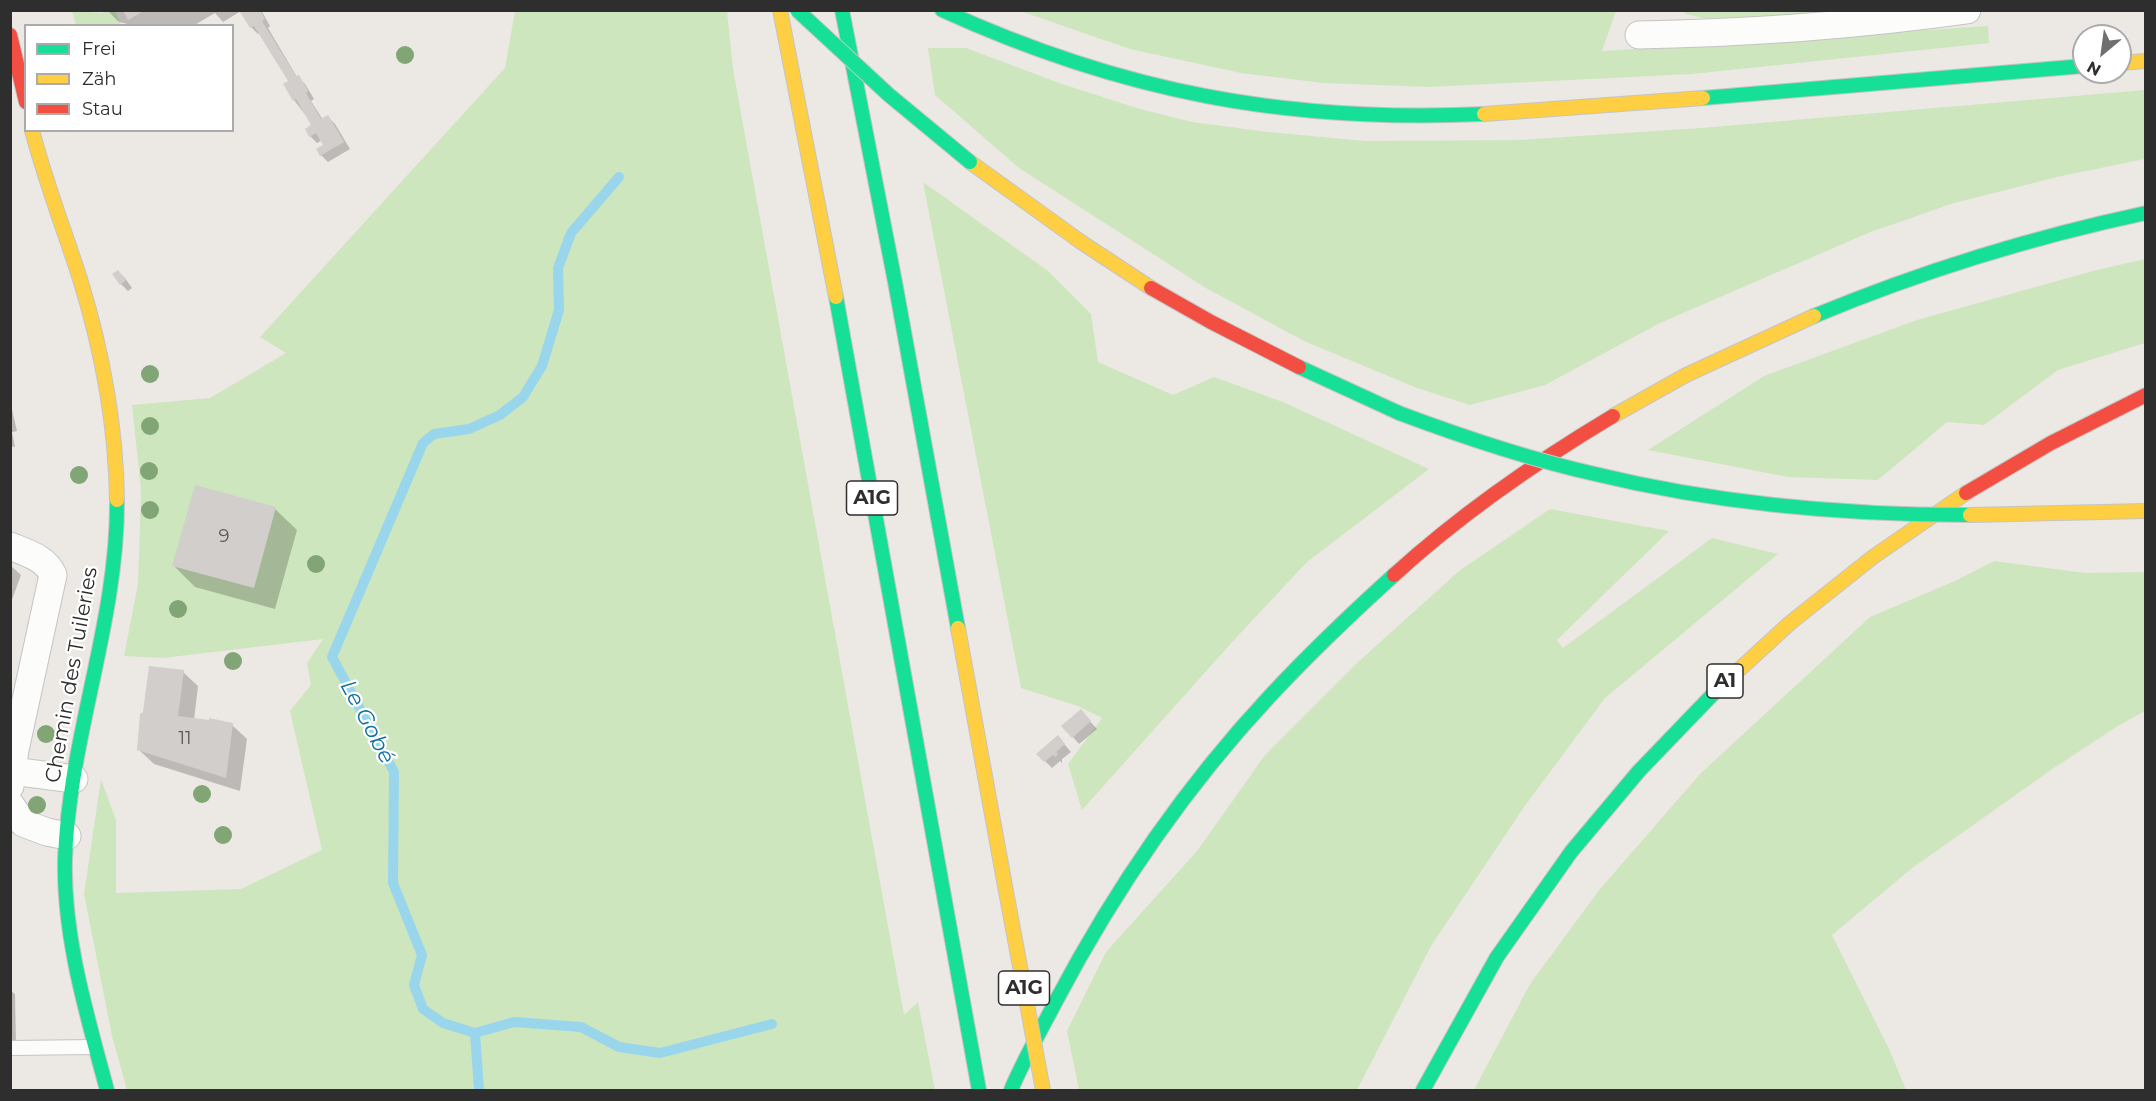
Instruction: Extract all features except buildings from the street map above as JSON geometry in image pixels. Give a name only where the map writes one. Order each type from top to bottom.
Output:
[{"type":"main road","name":"A1G","points":[[780,10],[839,318],[980,1090]]},
{"type":"main road","points":[[797,10],[889,95],[970,162],[1080,241],[1150,286],[1280,358],[1399,413],[1481,443],[1621,480],[1706,496],[1780,506],[1880,514],[1965,517],[2145,511]]},
{"type":"main road","name":"A1G","points":[[842,10],[895,282],[1043,1090]]},
{"type":"main road","points":[[942,10],[1015,43],[1118,77],[1225,101],[1356,115],[1530,113],[2072,67]]},
{"type":"main road","points":[[10,35],[24,94]]},
{"type":"main road","name":"Chemin des Tuileries","points":[[33,132],[86,299],[101,363],[114,438],[117,518],[111,600],[74,779],[65,858],[67,906],[74,956],[107,1090]]},
{"type":"main road","points":[[1011,1090],[1077,960],[1124,883],[1175,809],[1210,765],[1290,675],[1352,613],[1417,554],[1480,505],[1565,445],[1639,400],[1717,358],[1882,289],[2052,236],[2145,213]]},
{"type":"main road","name":"A1","points":[[1423,1090],[1468,1005],[1509,940],[1560,868],[1628,782],[1673,732],[1737,669],[1803,610],[1872,555],[1937,511],[2024,457],[2102,415],[2145,395]]},
{"type":"street","points":[[1639,35],[1721,33],[1841,24],[1967,10]]},
{"type":"street","points":[[10,546],[48,565],[53,575],[11,776],[74,779]]},
{"type":"street","points":[[10,804],[23,823],[47,832],[68,836]]},
{"type":"lane","points":[[10,1048],[95,1047]]},
{"type":"green space","points":[[72,11],[102,13],[115,11],[121,24],[76,24]]},
{"type":"green space","points":[[515,11],[727,11],[733,69],[904,1015],[918,1002],[935,1090],[127,1090],[112,1036],[84,894],[101,779],[116,820],[116,893],[241,889],[322,850],[290,711],[311,685],[307,663],[323,639],[163,658],[124,656],[138,584],[141,490],[132,405],[210,398],[286,353],[260,337],[505,68]]},
{"type":"green space","points":[[1020,11],[1616,11],[1602,51],[1988,26],[1989,43],[1692,74],[1429,87],[1323,83],[1241,73],[1130,49]]},
{"type":"green space","points":[[1683,11],[1828,11],[1827,17],[1714,21],[1686,14]]},
{"type":"green space","points":[[928,48],[966,48],[1062,84],[1140,109],[1192,122],[1365,141],[1519,140],[1701,128],[2145,90],[2145,159],[2061,176],[1954,203],[1868,233],[1660,323],[1545,385],[1470,405],[1417,388],[1304,341],[1206,288],[1019,168],[935,95]]},
{"type":"green space","points":[[923,182],[1048,271],[1091,314],[1098,362],[1173,395],[1214,377],[1283,402],[1429,469],[1307,562],[1082,810],[1068,764],[1102,718],[1078,706],[1021,688]]},
{"type":"green space","points":[[2145,259],[2145,343],[2058,370],[1984,425],[1947,422],[1878,480],[1788,477],[1648,450],[1764,376],[1917,320],[2093,271]]},
{"type":"green space","points":[[1550,509],[1669,531],[1557,640],[1563,648],[1712,538],[1778,554],[1605,698],[1524,807],[1431,946],[1357,1090],[1079,1090],[1067,1031],[1106,952],[1197,851],[1265,755],[1357,663],[1459,571]]},
{"type":"green space","points":[[1994,561],[2085,573],[2145,572],[2145,711],[2116,727],[2048,772],[1911,869],[1832,935],[1889,1049],[1906,1090],[1474,1090],[1530,984],[1600,889],[1700,774],[1870,617],[1955,581]]},
{"type":"waterway","name":"Le Gobé","points":[[619,177],[571,233],[558,268],[559,310],[542,366],[523,397],[500,415],[469,429],[434,434],[423,443],[332,657],[394,772],[393,883],[422,955],[414,985],[423,1009],[443,1023],[475,1033],[514,1022],[581,1027],[619,1047],[660,1053],[772,1024]]},
{"type":"waterway","points":[[475,1033],[479,1090]]},
{"type":"traffic: fast","points":[[797,10],[889,95],[970,162]]},
{"type":"traffic: fast","points":[[842,10],[895,282],[958,628]]},
{"type":"traffic: fast","points":[[942,10],[1075,62],[1140,81],[1206,96],[1273,107],[1341,113],[1484,114]]},
{"type":"traffic: fast","points":[[1703,98],[2072,67]]},
{"type":"traffic: fast","points":[[1814,316],[1977,257],[2061,233],[2146,213]]},
{"type":"traffic: fast","points":[[836,297],[979,1090]]},
{"type":"traffic: fast","points":[[1299,367],[1399,413]]},
{"type":"traffic: fast","points":[[1399,413],[1545,462],[1688,493],[1828,510],[1970,515]]},
{"type":"traffic: fast","points":[[107,1090],[84,1005],[72,947],[65,888],[65,859],[68,814],[75,769],[110,590],[117,500]]},
{"type":"traffic: fast","points":[[1011,1090],[1078,960],[1127,880],[1181,803],[1209,766],[1270,696],[1300,664],[1394,575]]},
{"type":"traffic: fast","points":[[1423,1090],[1497,957],[1571,852],[1639,771],[1717,690]]},
{"type":"traffic: slow","points":[[780,10],[836,297]]},
{"type":"traffic: slow","points":[[2132,62],[2146,61]]},
{"type":"traffic: slow","points":[[1484,114],[1703,98]]},
{"type":"traffic: slow","points":[[33,132],[95,333],[111,416],[117,500]]},
{"type":"traffic: slow","points":[[970,162],[1081,242],[1151,288]]},
{"type":"traffic: slow","points":[[1613,416],[1686,375],[1814,316]]},
{"type":"traffic: slow","points":[[1717,690],[1790,623],[1873,557],[1966,493]]},
{"type":"traffic: slow","points":[[1970,515],[2146,511]]},
{"type":"traffic: slow","points":[[958,628],[1005,886]]},
{"type":"traffic: slow","points":[[1005,886],[1043,1090]]},
{"type":"traffic: jam","points":[[10,35],[24,94]]},
{"type":"traffic: jam","points":[[1151,288],[1299,367]]},
{"type":"traffic: jam","points":[[1966,493],[2051,443],[2146,395]]},
{"type":"traffic: jam","points":[[1394,575],[1472,510],[1613,416]]}]
